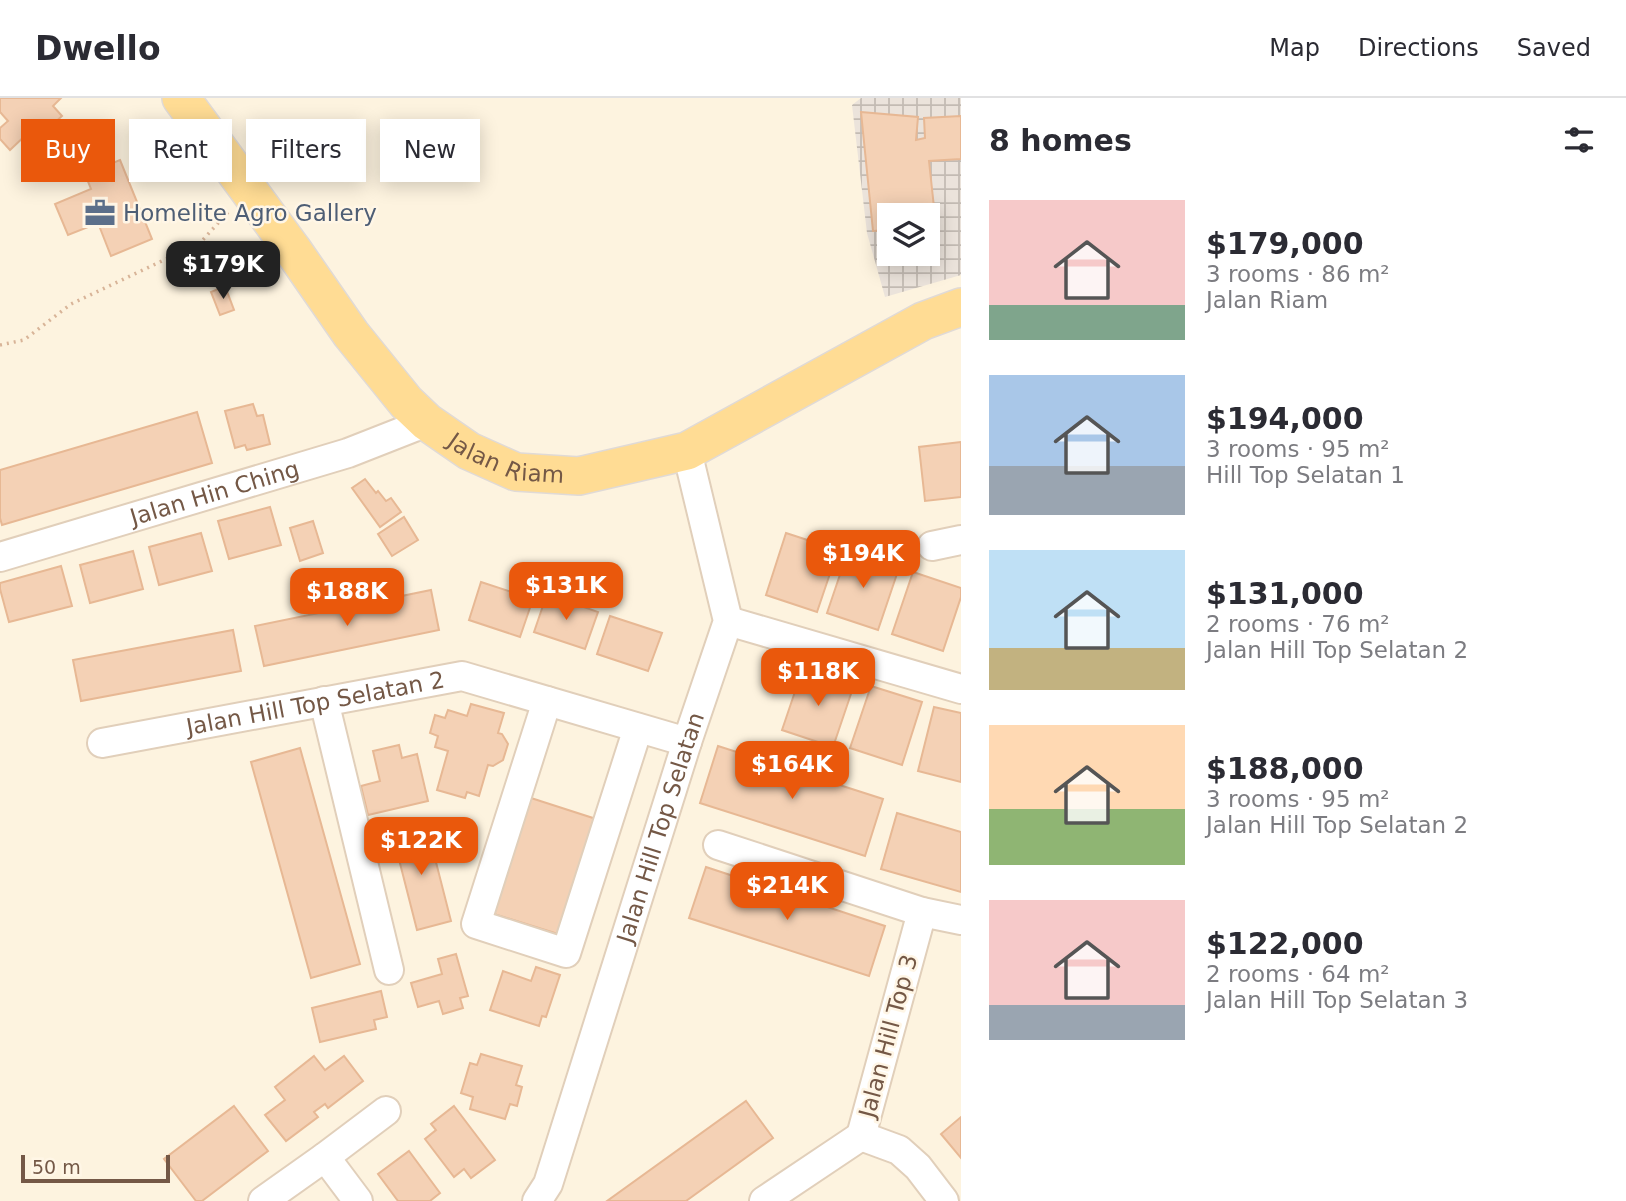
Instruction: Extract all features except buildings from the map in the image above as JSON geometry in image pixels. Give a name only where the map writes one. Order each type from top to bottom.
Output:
[{"type":"main road","name":"Jalan Riam","points":[[181,98],[351,334],[406,401],[427,422],[469,451],[516,472],[579,476],[687,451],[923,321],[961,307]]},
{"type":"street","name":"Jalan Hin Ching","points":[[0,557],[348,453],[427,422]]},
{"type":"street","points":[[687,451],[728,621],[961,689]]},
{"type":"street","points":[[932,546],[961,540]]},
{"type":"street","name":"Jalan Hill Top Selatan","points":[[537,1201],[548,1184],[687,742],[728,621]]},
{"type":"street","name":"Jalan Hill Top Selatan 2","points":[[102,743],[461,676],[687,742]]},
{"type":"street","points":[[324,701],[389,970]]},
{"type":"street","points":[[547,701],[476,925],[566,953],[638,728]]},
{"type":"street","points":[[718,845],[922,912],[961,920]]},
{"type":"street","name":"Jalan Hill Top 3","points":[[922,912],[860,1136],[899,1150],[918,1167],[944,1201]]},
{"type":"street","points":[[263,1201],[386,1111]]},
{"type":"street","points":[[764,1201],[860,1136]]},
{"type":"street","points":[[325,1157],[358,1201]]},
{"type":"path","points":[[0,345],[24,340],[71,304],[200,243],[249,191]]},
{"type":"shaded area","points":[[861,98],[961,98],[961,275],[885,297],[867,233],[852,105]]},
{"type":"place","name":"Homelite Agro Gallery","points":[[100,213]]}]
